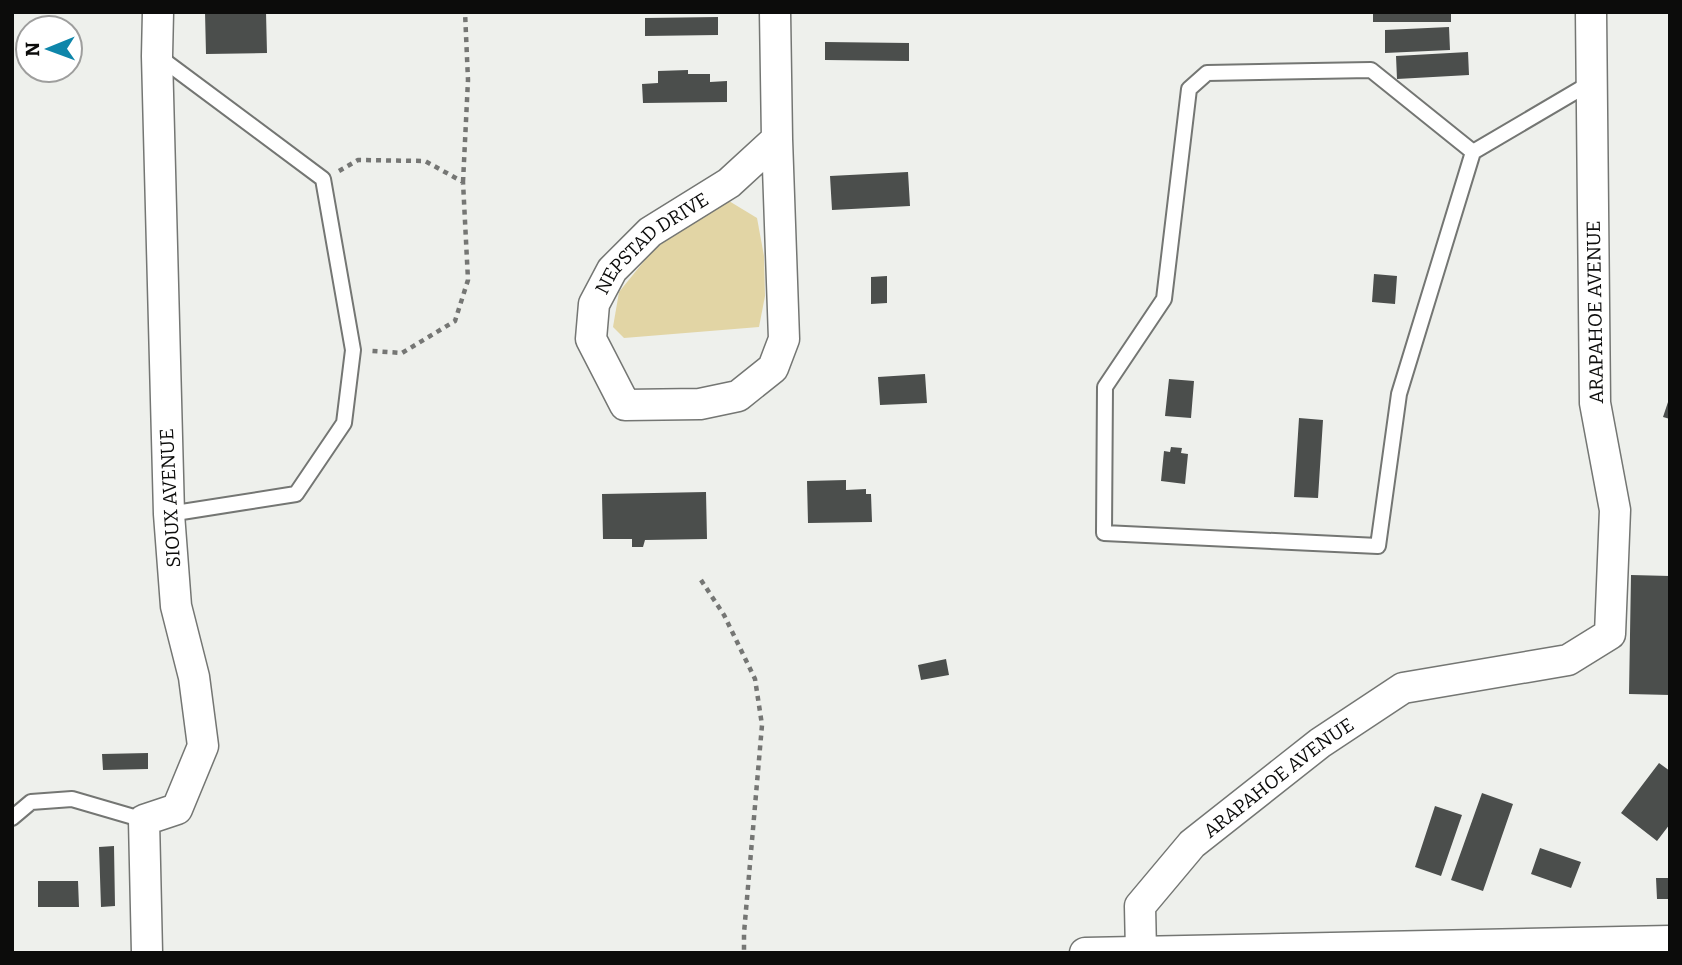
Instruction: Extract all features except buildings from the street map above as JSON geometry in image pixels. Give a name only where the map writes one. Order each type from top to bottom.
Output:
[{"type":"street","name":"SIOUX AVENUE","points":[[144,820],[177,809],[202,746],[194,677],[176,606],[169,514],[158,12]]},
{"type":"street","name":"NEPSTAD DRIVE","points":[[775,12],[784,339],[773,368],[738,396],[700,404],[625,405],[591,339],[594,304],[612,270],[650,232],[729,183],[777,139]]},
{"type":"street","name":"ARAPAHOE AVENUE","points":[[1141,952],[1140,906],[1192,844],[1320,743],[1403,688],[1568,660],[1610,634],[1615,510],[1595,402],[1591,12]]},
{"type":"street","points":[[144,820],[147,953]]},
{"type":"street","points":[[1085,953],[1670,941]]},
{"type":"lane","points":[[158,56],[323,180],[354,350],[344,423],[296,494],[169,514]]},
{"type":"lane","points":[[1473,152],[1371,71],[1207,73],[1189,89],[1164,299],[1105,387],[1104,533],[1378,546],[1399,394],[1473,152],[1592,82]]},
{"type":"lane","points":[[12,818],[31,802],[72,799],[144,820]]},
{"type":"path","points":[[354,350],[402,353],[456,321],[468,280],[463,182],[468,80],[465,12]]},
{"type":"path","points":[[323,180],[358,160],[425,161],[463,182]]},
{"type":"path","points":[[701,580],[724,615],[755,679],[762,725],[744,953]]},
{"type":"shaded area","points":[[729,201],[757,218],[764,256],[765,296],[759,327],[624,338],[613,327],[619,292],[649,255],[685,223]]}]
